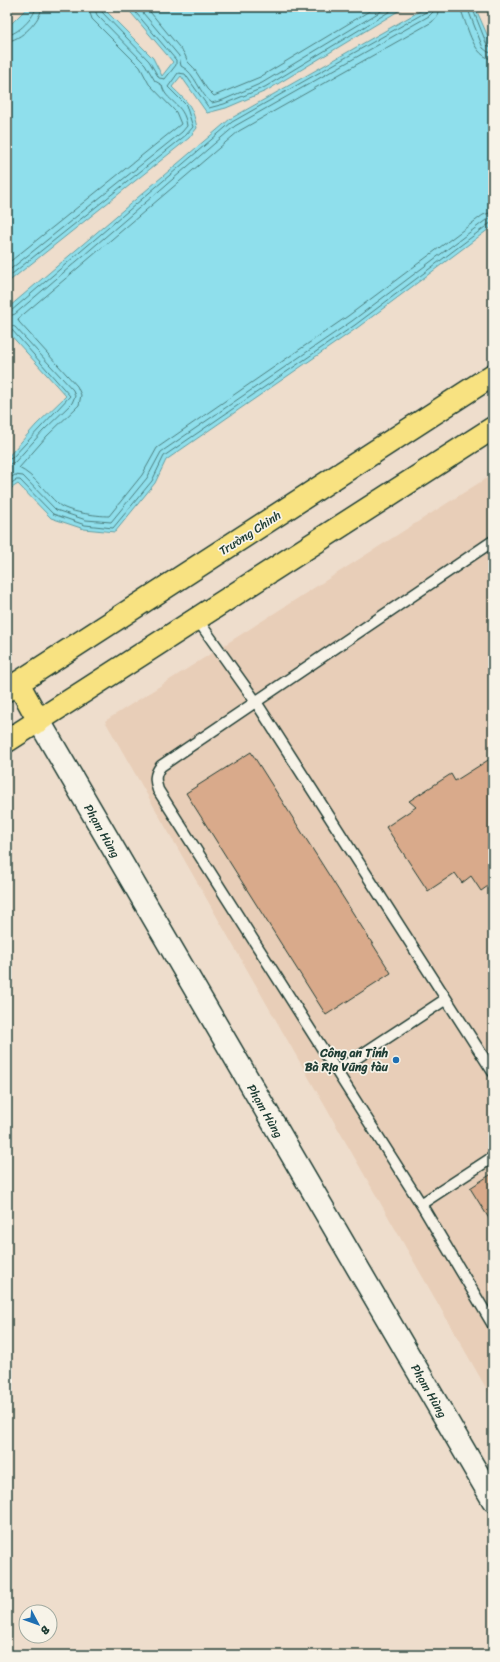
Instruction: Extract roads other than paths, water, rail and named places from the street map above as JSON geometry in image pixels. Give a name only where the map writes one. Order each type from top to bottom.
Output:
[{"type":"highway","name":"Trường Chinh","points":[[12,687],[493,375]]},
{"type":"highway","points":[[7,742],[493,428]]},
{"type":"highway","points":[[12,687],[39,721]]},
{"type":"street","name":"Phạm Hùng","points":[[39,721],[493,1500]]},
{"type":"lane","points":[[493,541],[161,766],[156,772],[155,778],[158,790],[421,1204],[493,1325]]},
{"type":"lane","points":[[197,619],[256,702],[493,1072]]},
{"type":"lane","points":[[337,1071],[446,999]]},
{"type":"lane","points":[[421,1204],[493,1157]]},
{"type":"water","points":[[28,7],[102,7],[153,58],[162,76],[173,62],[126,7],[405,7],[266,91],[226,108],[207,113],[181,76],[172,87],[189,104],[193,114],[197,128],[189,138],[7,283],[7,28]]},
{"type":"water","points":[[427,7],[475,7],[493,48],[493,226],[357,328],[166,460],[155,483],[115,532],[84,529],[51,518],[18,484],[7,491],[7,458],[36,425],[66,396],[7,331],[7,313],[9,307],[230,119]]},
{"type":"place","name":"Công an Tỉnh Bà Rịa Vũng tàu","points":[[396,1060]]}]
